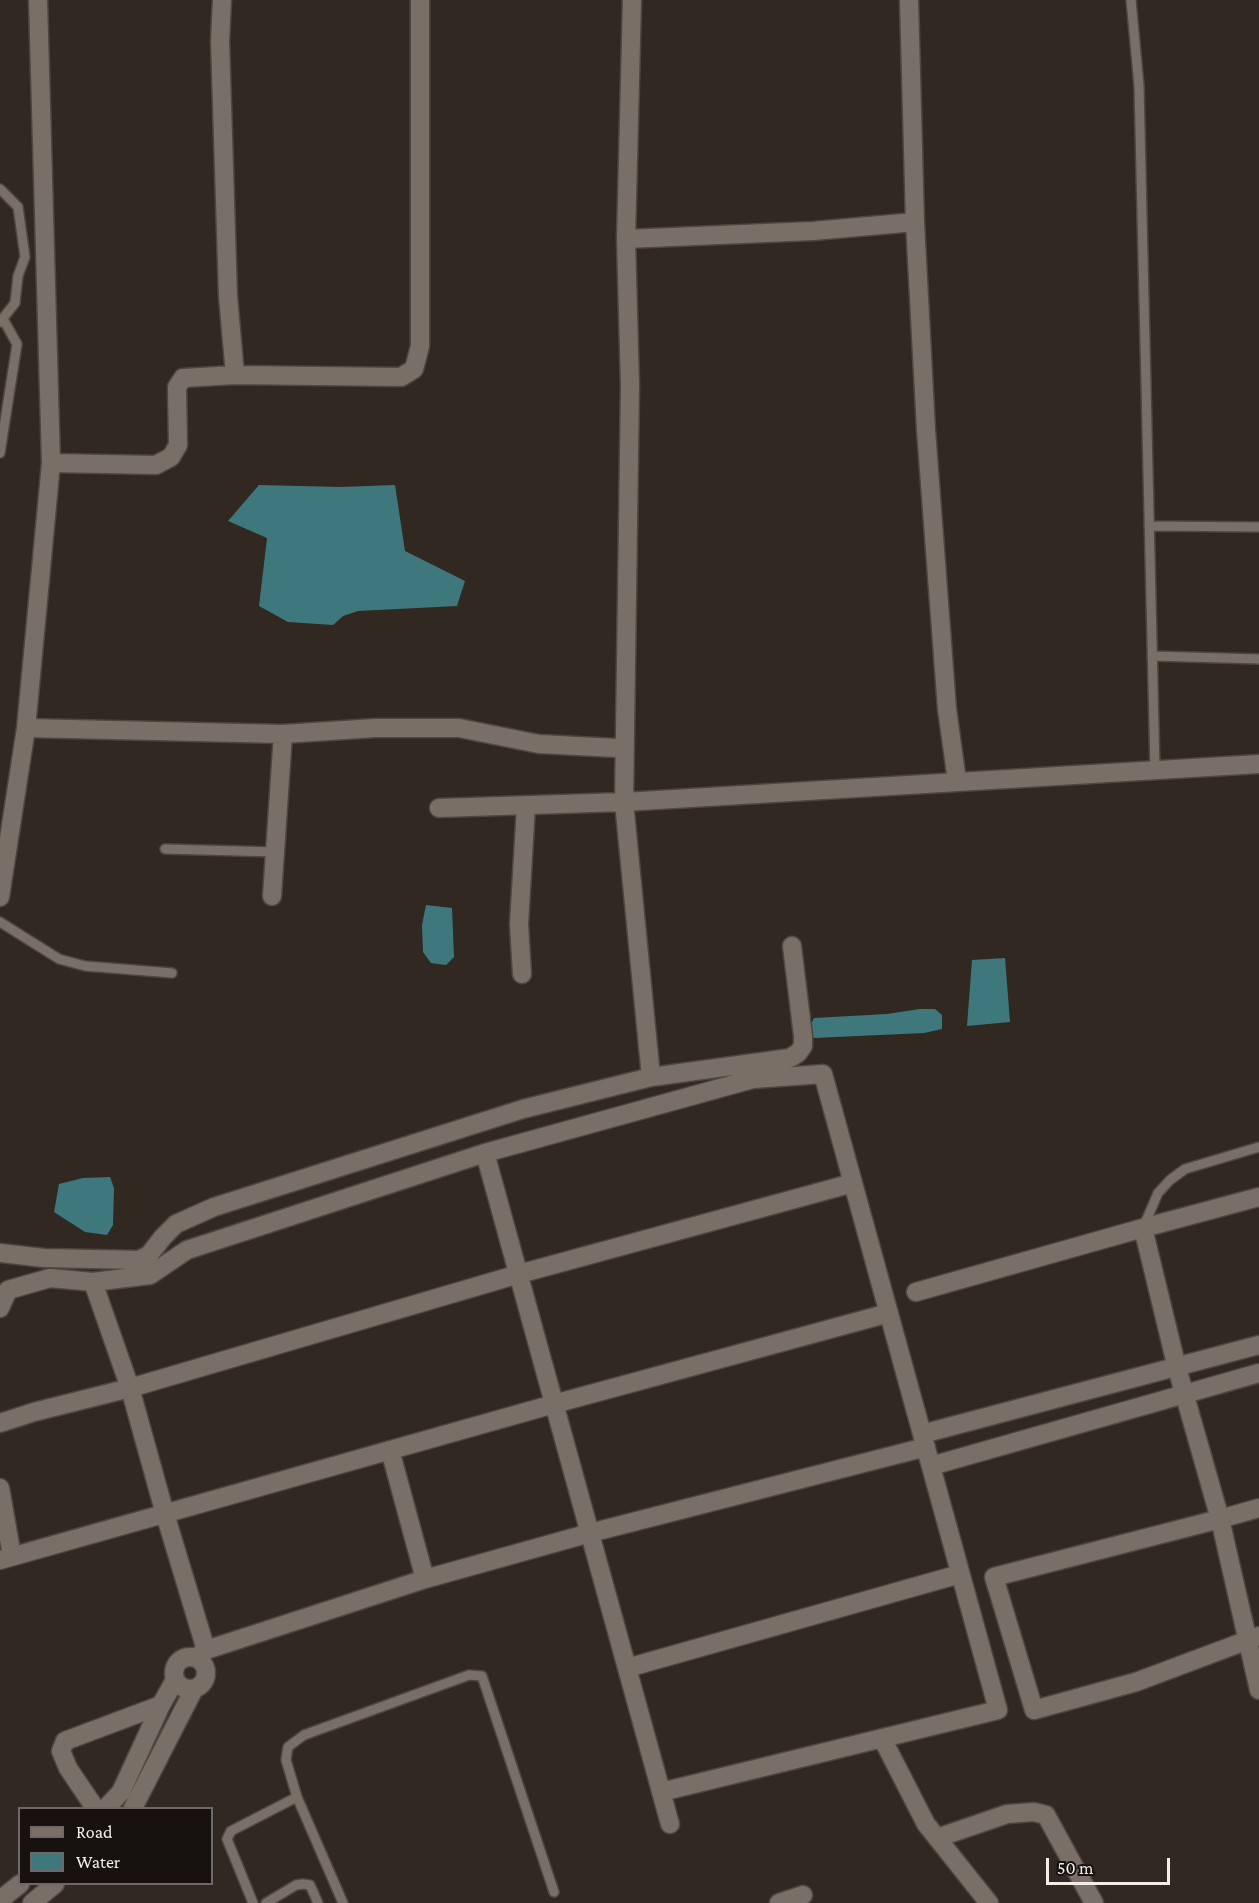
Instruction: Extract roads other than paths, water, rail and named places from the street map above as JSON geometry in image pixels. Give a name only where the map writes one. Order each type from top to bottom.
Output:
[{"type":"street","points":[[0,897],[26,728],[51,463],[38,0]]},
{"type":"street","points":[[222,0],[220,41],[228,296],[235,375]]},
{"type":"street","points":[[51,463],[156,465],[171,458],[178,445],[177,387],[183,378],[235,375],[401,377],[414,369],[420,346],[420,0]]},
{"type":"street","points":[[632,0],[626,239],[630,386],[624,802],[651,1077]]},
{"type":"street","points":[[909,0],[915,222],[926,429],[947,709],[957,781]]},
{"type":"street","points":[[626,239],[813,231],[915,222]]},
{"type":"street","points":[[26,728],[283,734],[375,728],[459,728],[539,744],[616,748],[624,746]]},
{"type":"street","points":[[272,896],[277,852],[283,734]]},
{"type":"street","points":[[439,808],[624,802],[1259,764]]},
{"type":"street","points":[[522,974],[519,924],[526,806]]},
{"type":"street","points":[[0,1253],[44,1258],[139,1260],[149,1255],[176,1224],[214,1208],[523,1109],[651,1077],[790,1058],[803,1046],[792,946]]},
{"type":"street","points":[[0,1308],[8,1290],[50,1278],[93,1282],[150,1275],[187,1250],[485,1153],[753,1079],[823,1074],[998,1710],[661,1792]]},
{"type":"street","points":[[485,1153],[670,1824]]},
{"type":"street","points":[[0,1423],[130,1388],[519,1274],[854,1183]]},
{"type":"street","points":[[916,1292],[1259,1197]]},
{"type":"street","points":[[1143,1228],[1184,1395],[1254,1638],[1259,1690]]},
{"type":"street","points":[[93,1282],[130,1388],[165,1514],[201,1654],[203,1663],[206,1670],[206,1678],[201,1685],[194,1689],[186,1689],[175,1680],[173,1671],[178,1661],[187,1657],[201,1654],[425,1579],[1259,1345]]},
{"type":"street","points":[[0,1488],[6,1558],[554,1404],[889,1313]]},
{"type":"street","points":[[931,1467],[1259,1373]]},
{"type":"street","points":[[390,1450],[425,1579]]},
{"type":"street","points":[[1254,1638],[1136,1682],[1034,1710],[994,1577],[1259,1508]]},
{"type":"street","points":[[627,1668],[960,1574]]},
{"type":"street","points":[[108,1807],[121,1792],[175,1680]]},
{"type":"street","points":[[134,1807],[194,1689]]},
{"type":"street","points":[[93,1807],[68,1768],[61,1751],[65,1741],[161,1705]]},
{"type":"street","points":[[882,1738],[926,1824],[989,1903]]},
{"type":"street","points":[[938,1838],[1007,1814],[1034,1812],[1046,1815],[1094,1903]]},
{"type":"street","points":[[0,1900],[19,1885]]},
{"type":"street","points":[[32,1903],[54,1885]]},
{"type":"street","points":[[779,1903],[803,1895]]},
{"type":"lane","points":[[1131,0],[1139,86],[1155,770]]},
{"type":"lane","points":[[0,189],[18,207],[25,257],[18,276],[15,303],[1,321],[17,344],[0,453]]},
{"type":"lane","points":[[1149,526],[1259,527]]},
{"type":"lane","points":[[1152,656],[1259,659]]},
{"type":"lane","points":[[165,849],[277,852]]},
{"type":"lane","points":[[0,922],[59,959],[93,967],[172,973]]},
{"type":"lane","points":[[1143,1228],[1158,1193],[1185,1169],[1259,1147]]},
{"type":"lane","points":[[343,1903],[297,1797],[286,1760],[288,1746],[304,1735],[469,1674],[482,1676],[554,1892]]},
{"type":"lane","points":[[253,1903],[227,1839],[231,1831],[297,1797]]},
{"type":"lane","points":[[266,1903],[296,1885],[303,1884],[310,1885],[318,1903]]},
{"type":"water","points":[[259,485],[341,487],[395,485],[405,551],[465,581],[457,606],[358,611],[343,616],[333,625],[288,622],[259,606],[267,538],[228,521]]},
{"type":"water","points":[[426,905],[452,908],[454,957],[446,965],[431,963],[423,952],[422,925]]},
{"type":"water","points":[[1005,958],[1010,1022],[967,1026],[972,960]]},
{"type":"water","points":[[935,1009],[942,1015],[942,1029],[924,1033],[814,1038],[809,1029],[814,1018],[887,1014]]},
{"type":"water","points":[[110,1177],[114,1188],[113,1225],[107,1235],[85,1232],[54,1212],[59,1184],[83,1178]]}]
